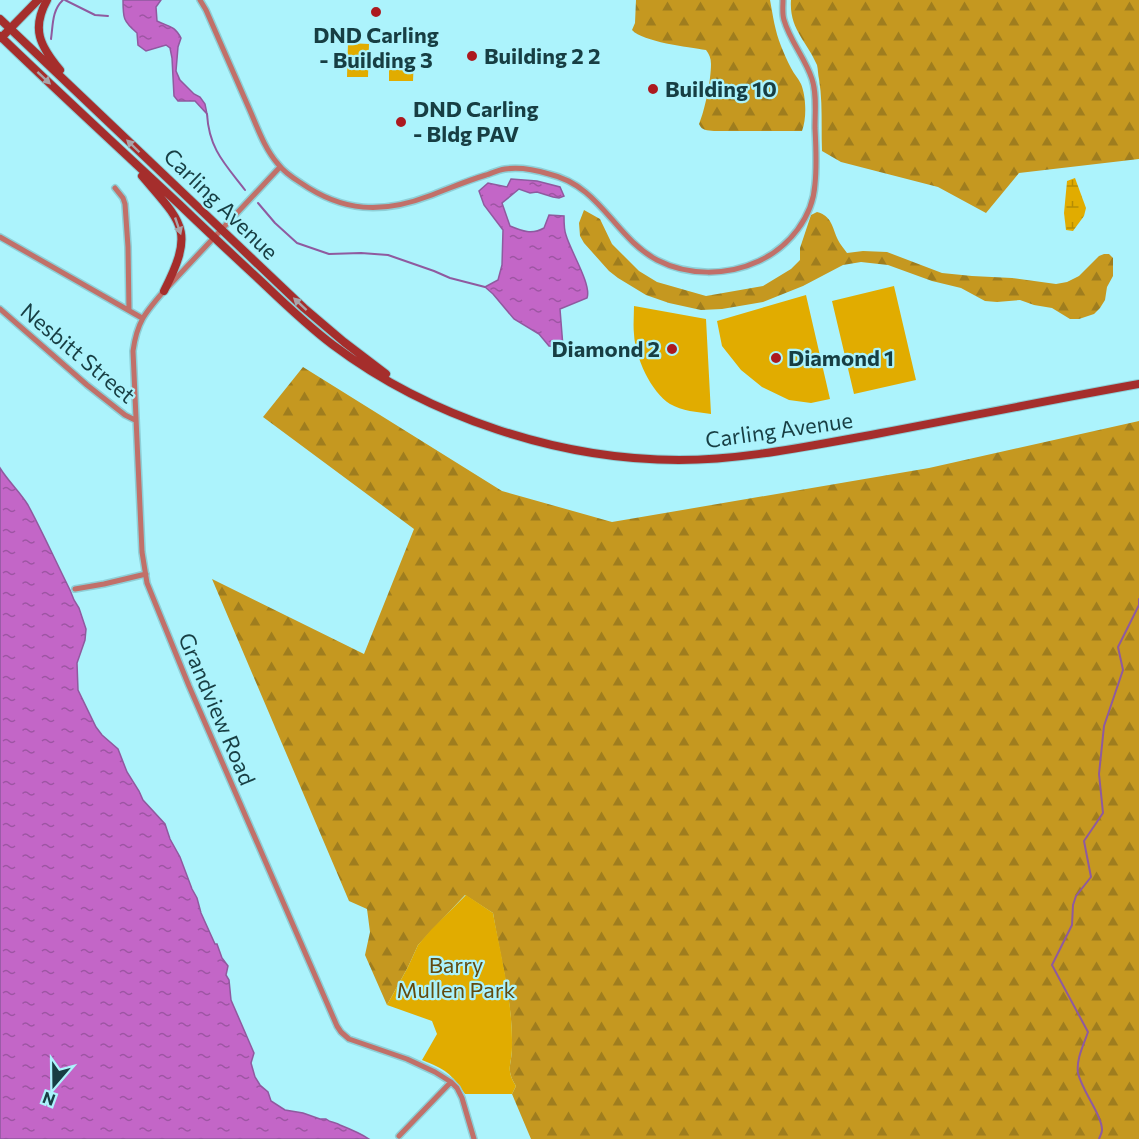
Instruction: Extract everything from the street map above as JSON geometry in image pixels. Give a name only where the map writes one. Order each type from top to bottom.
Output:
[{"type":"main road","points":[[0,38],[38,0]]},
{"type":"main road","points":[[47,0],[38,25],[43,47],[82,97]]},
{"type":"main road","name":"Carling Avenue","points":[[0,19],[332,332],[380,370],[428,401]]},
{"type":"main road","name":"Carling Avenue","points":[[0,38],[330,344],[384,378],[428,401],[485,425],[545,444],[627,458],[716,459],[826,443],[1139,384]]},
{"type":"main road","points":[[118,147],[173,213],[180,228],[181,252],[164,291]]},
{"type":"street","points":[[200,0],[266,146],[280,167],[324,197],[353,206],[378,208],[401,206],[505,169],[550,174],[571,182],[592,197],[636,246],[658,260],[678,268],[699,272],[745,267],[765,259],[794,234],[808,210],[815,183],[815,89],[808,68],[783,19],[783,0]]},
{"type":"street","name":"Grandview Road","points":[[280,167],[164,291],[142,318],[135,334],[133,351],[135,420],[142,552],[147,583],[190,689],[337,1026],[349,1039],[407,1059],[451,1082]]},
{"type":"street","points":[[115,188],[125,204],[129,310]]},
{"type":"street","points":[[0,237],[142,318]]},
{"type":"street","name":"Nesbitt Street","points":[[0,309],[87,385],[125,415],[135,420]]},
{"type":"street","points":[[75,589],[146,574]]},
{"type":"street","points":[[399,1136],[451,1082],[462,1098],[474,1139]]},
{"type":"green space","points":[[636,0],[770,0],[779,40],[788,63],[803,89],[805,114],[802,131],[714,131],[702,128],[699,124],[711,71],[709,55],[706,50],[656,41],[632,30],[635,23]]},
{"type":"green space","points":[[791,0],[1139,0],[1139,159],[1019,173],[986,213],[938,187],[841,162],[822,151],[821,97],[817,67],[796,27],[791,10]]},
{"type":"green space","points":[[348,43],[369,44],[368,77],[347,77]]},
{"type":"green space","points":[[389,57],[414,57],[413,81],[389,81]]},
{"type":"green space","points":[[1075,178],[1086,208],[1084,216],[1073,231],[1066,230],[1064,213],[1067,181]]},
{"type":"green space","points":[[584,210],[600,219],[612,244],[639,271],[657,282],[706,296],[763,286],[791,269],[800,260],[800,248],[811,215],[817,212],[829,219],[838,240],[847,253],[887,252],[942,273],[1056,284],[1079,276],[1099,256],[1109,254],[1113,258],[1113,276],[1100,308],[1094,314],[1079,319],[1070,319],[1052,308],[1020,300],[985,301],[961,288],[932,281],[888,265],[861,262],[843,265],[803,286],[763,302],[701,310],[646,295],[609,271],[580,236],[579,223]]},
{"type":"green space","points":[[894,286],[916,380],[854,394],[832,301]]},
{"type":"green space","name":"Diamond 1","points":[[806,295],[830,399],[811,403],[789,400],[762,387],[741,370],[722,346],[717,321]]},
{"type":"green space","name":"Diamond 2","points":[[634,306],[706,319],[711,414],[690,411],[670,404],[656,391],[637,353]]},
{"type":"green space","points":[[303,367],[502,491],[612,522],[929,468],[1139,421],[1139,1139],[531,1139],[512,1094],[516,1086],[510,1071],[512,1030],[493,913],[465,895],[418,945],[387,1005],[365,955],[370,932],[367,909],[349,901],[212,579],[364,654],[414,529],[263,417]]},
{"type":"green space","name":"Barry Mullen Park","points":[[466,895],[493,913],[511,1013],[510,1071],[516,1086],[512,1094],[465,1094],[447,1073],[422,1060],[437,1034],[432,1021],[387,1005],[418,945]]},
{"type":"water","points":[[123,0],[161,0],[156,7],[157,21],[173,28],[181,38],[176,71],[180,80],[200,97],[205,104],[207,114],[195,101],[178,101],[174,96],[170,48],[166,45],[146,51],[138,45],[137,33],[125,19]]},
{"type":"water","points":[[511,179],[537,181],[560,187],[564,196],[559,198],[519,189],[502,203],[510,226],[523,231],[531,232],[544,228],[549,215],[564,216],[565,233],[584,276],[588,292],[587,298],[560,309],[563,347],[549,346],[539,334],[514,319],[485,287],[498,280],[502,265],[503,230],[484,205],[479,191],[488,183],[507,187]]},
{"type":"water","points":[[0,468],[28,505],[79,608],[86,629],[85,640],[77,663],[78,690],[96,727],[118,749],[127,772],[143,800],[165,824],[197,898],[201,913],[228,966],[226,975],[229,980],[231,1000],[254,1053],[251,1063],[255,1077],[268,1092],[271,1101],[285,1110],[326,1119],[369,1139],[0,1139]]},
{"type":"waterway","points":[[51,39],[55,13],[63,0]]},
{"type":"waterway","points":[[65,0],[95,15],[108,16]]},
{"type":"waterway","points":[[207,114],[208,126],[215,147],[245,190]]},
{"type":"waterway","points":[[258,203],[297,243],[329,254],[388,255],[450,278],[485,287]]},
{"type":"waterway","points":[[1099,1139],[1102,1131],[1101,1124],[1078,1073],[1079,1057],[1088,1032],[1052,965],[1072,925],[1076,896],[1091,877],[1084,841],[1103,813],[1099,774],[1104,726],[1123,670],[1118,647],[1139,605],[1139,599]]},
{"type":"place","name":"DND Carling - Building 3","points":[[376,12]]},
{"type":"place","name":"Building 2 2","points":[[472,56]]},
{"type":"place","name":"Building 10","points":[[653,89]]},
{"type":"place","name":"DND Carling - Bldg PAV","points":[[401,122]]},
{"type":"place","name":"Diamond 2","points":[[672,349]]},
{"type":"place","name":"Diamond 1","points":[[776,358]]}]
